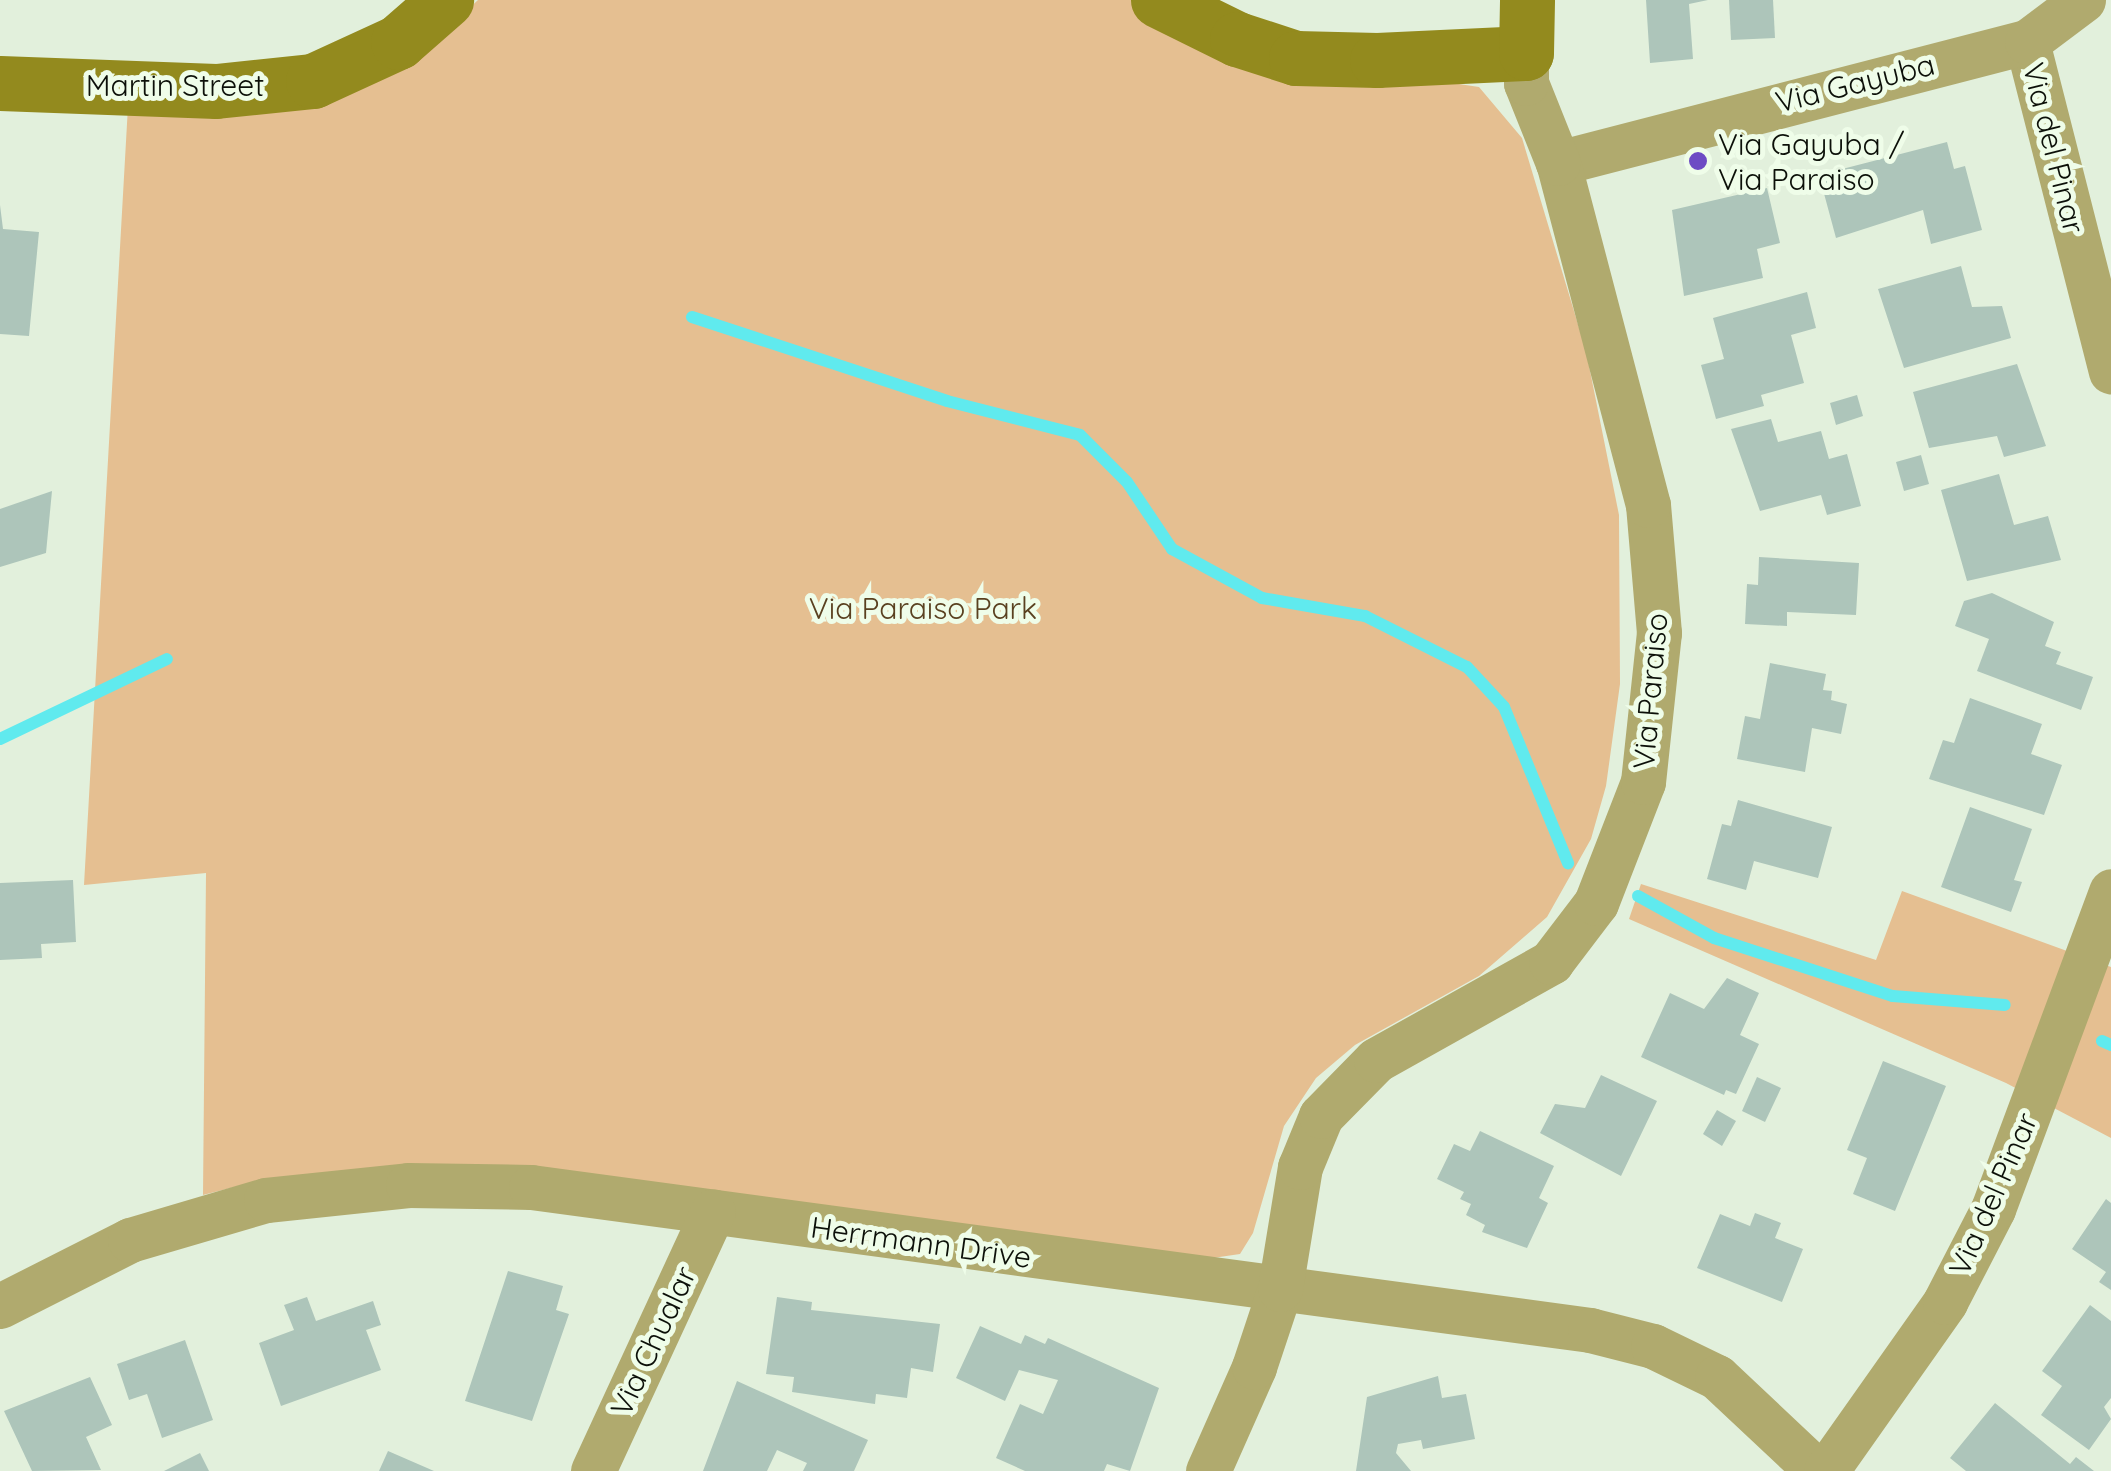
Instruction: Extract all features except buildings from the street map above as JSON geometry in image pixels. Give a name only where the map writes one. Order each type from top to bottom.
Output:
[{"type":"street","name":"Martin Street","points":[[0,83],[216,91],[313,81],[398,42],[446,0]]},
{"type":"street","points":[[1158,0],[1237,39],[1296,58],[1526,26]]},
{"type":"street","name":"Via Gayuba","points":[[1558,163],[2027,42],[2083,0]]},
{"type":"street","name":"Via Paraiso","points":[[1208,1471],[1254,1367],[1280,1289],[1300,1167],[1321,1116],[1376,1060],[1551,962],[1596,902],[1643,782],[1659,633],[1648,505],[1558,163],[1526,82],[1526,26]]},
{"type":"street","name":"Via del Pinar","points":[[2027,42],[2111,371]]},
{"type":"street","name":"Via del Pinar","points":[[1826,1471],[1944,1302],[1993,1209],[2111,891]]},
{"type":"street","name":"Herrmann Drive","points":[[0,1306],[130,1240],[249,1204],[332,1190],[531,1187],[1590,1330],[1653,1346],[1717,1377],[1817,1471]]},
{"type":"street","name":"Via Chualar","points":[[593,1471],[713,1211]]},
{"type":"green space","name":"Via Paraiso Park","points":[[478,0],[1131,0],[1211,47],[1479,87],[1522,138],[1586,351],[1619,515],[1620,684],[1606,786],[1591,839],[1547,917],[1479,976],[1355,1045],[1316,1078],[1284,1126],[1253,1233],[1240,1254],[1206,1259],[270,1178],[203,1195],[206,873],[84,885],[128,106],[285,102],[367,86],[416,58]]},
{"type":"green space","points":[[1641,884],[1876,960],[1902,891],[2111,967],[2111,1138],[2006,1083],[1629,919]]},
{"type":"waterway","points":[[692,317],[947,401],[1080,435],[1127,482],[1172,549],[1262,598],[1365,616],[1467,667],[1504,707],[1568,863]]},
{"type":"waterway","points":[[0,739],[167,659]]},
{"type":"waterway","points":[[1638,896],[1714,938],[1893,996],[2005,1005]]},
{"type":"waterway","points":[[2102,1041],[2111,1045]]},
{"type":"place","name":"Via Gayuba / Via Paraiso","points":[[1698,161]]}]
